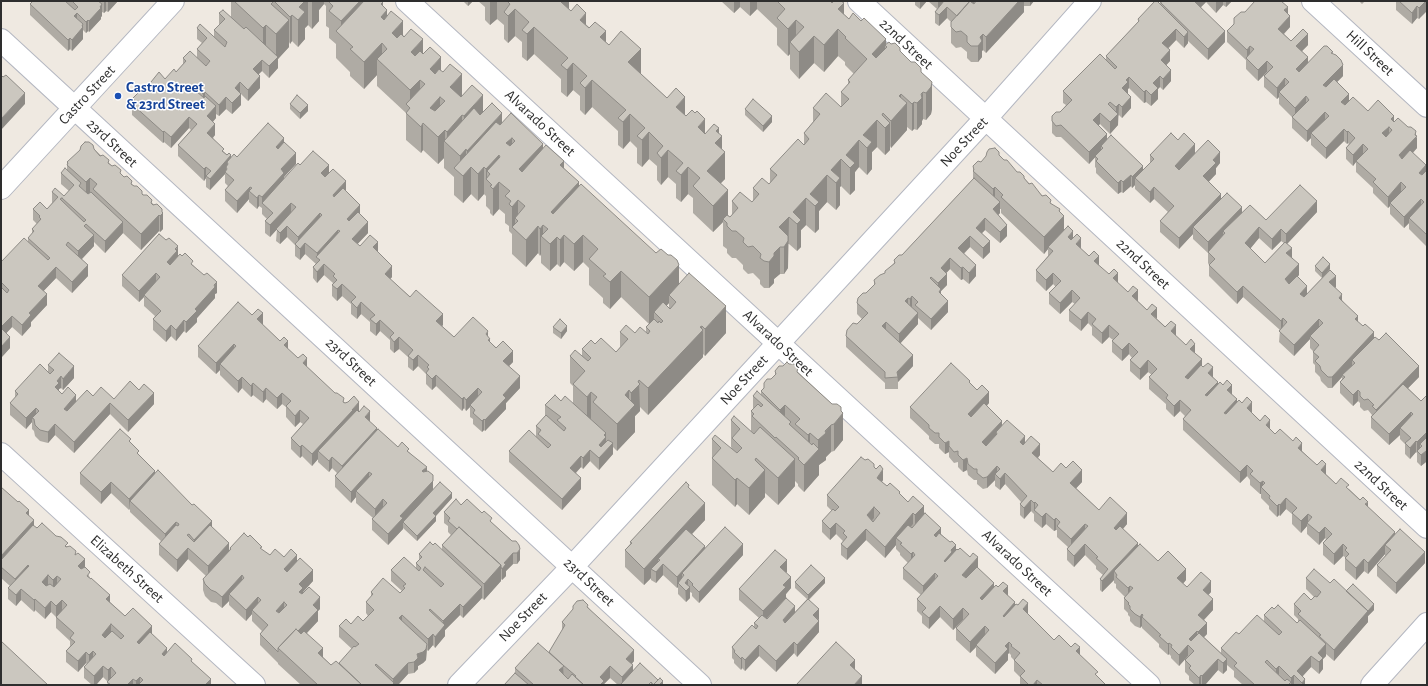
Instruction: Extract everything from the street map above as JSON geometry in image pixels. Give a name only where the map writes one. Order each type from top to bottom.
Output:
[{"type":"street","name":"Castro Street","points":[[1,188],[173,1]]},
{"type":"street","name":"Alvarado Street","points":[[407,1],[1149,685]]},
{"type":"street","name":"22nd Street","points":[[859,1],[1427,527]]},
{"type":"street","name":"Noe Street","points":[[459,685],[572,567],[986,118],[1090,1]]},
{"type":"street","name":"Hill Street","points":[[1314,1],[1427,106]]},
{"type":"street","name":"23rd Street","points":[[1,40],[700,685]]},
{"type":"street","name":"Elizabeth Street","points":[[1,454],[254,685]]},
{"type":"street","points":[[1372,685],[1427,624]]},
{"type":"building","points":[[33,1],[65,1],[75,10],[78,7],[72,1],[98,1],[102,4],[100,7],[101,8],[89,21],[88,20],[86,22],[77,13],[74,16],[83,24],[83,27],[72,40],[70,38],[68,40],[30,4]]},
{"type":"building","points":[[234,1],[274,1],[271,4],[289,20],[276,34],[266,25],[263,28]]},
{"type":"building","points":[[274,1],[305,1],[299,7],[305,12],[298,20],[292,15],[290,17]]},
{"type":"building","points":[[328,1],[360,1],[341,21],[329,11],[333,6]]},
{"type":"building","points":[[364,1],[382,1],[383,2],[381,4],[387,10],[381,17],[384,20],[391,11],[403,21],[392,33],[397,38],[401,34],[404,37],[411,29],[423,39],[411,52],[415,56],[420,51],[423,54],[430,47],[441,57],[430,69],[435,74],[439,69],[443,72],[450,64],[462,74],[450,87],[461,97],[472,85],[483,95],[447,132],[445,130],[438,137],[423,123],[421,127],[406,113],[410,108],[406,104],[425,84],[420,80],[410,90],[377,59],[387,49],[382,43],[364,62],[350,49],[353,47],[336,31]],"holes":[[[440,97],[445,101],[435,111],[430,108]]]},
{"type":"building","points":[[507,1],[561,1],[571,11],[577,4],[586,13],[580,20],[589,28],[595,22],[606,31],[600,37],[609,45],[621,31],[641,49],[628,62],[667,98],[676,88],[685,97],[676,107],[686,116],[692,110],[695,113],[697,111],[705,119],[698,127],[705,134],[714,124],[719,128],[716,131],[722,136],[715,143],[725,152],[707,171],[728,190],[713,206],[693,186],[700,178],[688,167],[681,175],[676,171],[683,163],[668,150],[661,158],[657,153],[663,146],[649,132],[642,140],[637,136],[645,128],[630,114],[623,122],[618,118],[626,110],[592,80],[585,88],[580,83],[587,76],[573,63],[567,70],[561,65],[568,58],[534,27],[527,34],[522,30],[529,22],[515,9],[508,16],[504,12],[510,4]]},
{"type":"building","points":[[777,1],[830,1],[832,3],[834,1],[841,1],[844,3],[838,9],[849,19],[853,13],[861,21],[864,18],[886,39],[872,54],[876,58],[887,47],[885,45],[889,42],[891,44],[895,43],[900,48],[900,51],[911,62],[915,62],[921,68],[921,72],[932,82],[931,87],[926,93],[923,92],[921,94],[922,98],[917,103],[914,102],[912,104],[901,94],[899,96],[907,103],[891,121],[883,113],[882,115],[890,123],[885,128],[877,120],[863,135],[872,142],[867,148],[859,140],[846,155],[855,163],[850,168],[841,159],[831,170],[840,178],[836,183],[827,175],[810,194],[819,202],[815,206],[806,198],[793,212],[801,220],[797,224],[789,217],[779,227],[788,236],[788,241],[784,247],[780,247],[774,253],[774,256],[769,262],[760,258],[761,254],[753,246],[748,247],[743,242],[744,238],[736,231],[732,231],[723,219],[727,215],[730,217],[738,208],[732,201],[740,192],[752,202],[759,194],[753,188],[762,178],[769,184],[777,175],[770,169],[798,139],[804,145],[809,139],[804,133],[820,114],[813,108],[826,93],[841,107],[849,99],[841,92],[850,82],[848,80],[867,59],[845,38],[846,37],[838,29],[824,45],[814,36],[799,52],[790,42],[804,27],[796,20],[788,29],[777,18],[785,9]]},
{"type":"building","points":[[944,1],[970,1],[957,16],[947,7],[939,15],[935,12]]},
{"type":"building","points":[[970,1],[974,4],[976,1],[1019,1],[986,37],[983,34],[980,37],[982,41],[978,46],[971,46],[967,42],[967,36],[961,31],[956,32],[951,27],[951,22]]},
{"type":"building","points":[[1155,1],[1157,1],[1188,32],[1184,37],[1176,29],[1162,43],[1170,50],[1161,60],[1171,70],[1163,79],[1160,76],[1153,83],[1158,88],[1151,95],[1146,90],[1144,92],[1129,77],[1126,80],[1128,82],[1122,88],[1131,97],[1122,107],[1119,104],[1116,107],[1110,102],[1108,104],[1118,114],[1110,122],[1100,113],[1093,120],[1107,134],[1089,152],[1061,125],[1056,126],[1052,121],[1052,116],[1056,112],[1060,112],[1072,100],[1063,91],[1100,54],[1115,69],[1117,67],[1106,56],[1139,21],[1138,19]]},
{"type":"building","points":[[1161,1],[1196,1],[1195,2],[1225,31],[1208,49],[1161,3]]},
{"type":"building","points":[[1255,1],[1281,1],[1288,7],[1284,10],[1290,16],[1278,29],[1291,41],[1303,29],[1308,34],[1296,46],[1308,57],[1296,69],[1299,72],[1324,46],[1327,46],[1333,52],[1331,53],[1336,55],[1341,60],[1343,65],[1323,85],[1326,87],[1334,79],[1349,94],[1341,102],[1345,105],[1353,97],[1368,111],[1378,100],[1394,116],[1391,119],[1394,122],[1398,118],[1408,127],[1411,127],[1416,131],[1415,135],[1417,136],[1399,155],[1402,159],[1410,150],[1426,165],[1419,173],[1422,175],[1427,170],[1427,235],[1409,218],[1424,202],[1421,199],[1404,217],[1390,203],[1406,187],[1401,182],[1388,197],[1373,182],[1376,179],[1356,161],[1368,149],[1363,144],[1353,155],[1346,148],[1355,138],[1344,129],[1326,148],[1311,133],[1329,116],[1325,112],[1307,131],[1292,117],[1309,100],[1306,96],[1295,108],[1279,92],[1289,82],[1285,78],[1277,88],[1264,76],[1273,67],[1267,61],[1258,70],[1246,58],[1254,49],[1250,46],[1247,50],[1227,31],[1234,24],[1234,18],[1241,12],[1245,12]],"holes":[[[1389,127],[1392,130],[1386,137],[1382,133]]]},
{"type":"building","points":[[1399,1],[1426,1],[1419,8],[1417,6],[1412,13]]},
{"type":"building","points":[[223,10],[244,29],[246,27],[278,57],[269,66],[262,60],[253,69],[260,76],[248,90],[240,82],[235,88],[241,94],[232,103],[226,97],[219,105],[205,92],[203,94],[198,89],[196,91],[204,98],[205,96],[216,106],[207,116],[215,124],[207,133],[224,149],[222,151],[227,155],[229,153],[231,155],[210,179],[206,176],[211,171],[206,167],[204,169],[178,145],[197,124],[189,117],[171,137],[164,131],[163,132],[132,104],[135,100],[133,98],[141,90],[143,92],[159,72],[165,79],[174,69],[176,72],[186,61],[183,58],[190,51],[206,66],[210,61],[197,49],[207,38],[197,28],[200,24],[225,47],[227,42],[214,30],[225,19],[219,13]]},
{"type":"building","points":[[1,75],[3,77],[6,75],[25,93],[1,119]]},
{"type":"building","points":[[297,95],[308,105],[300,113],[290,104]]},
{"type":"building","points":[[753,99],[772,116],[763,126],[745,109]]},
{"type":"building","points":[[492,103],[502,113],[467,151],[466,149],[460,156],[444,141],[474,108],[480,115]]},
{"type":"building","points":[[511,113],[543,144],[519,169],[522,172],[546,145],[564,161],[560,165],[579,182],[551,212],[553,214],[581,184],[656,253],[661,249],[677,260],[679,265],[649,297],[621,271],[610,282],[603,276],[606,274],[589,259],[598,249],[583,235],[574,244],[564,235],[560,240],[557,237],[550,244],[541,236],[548,229],[543,225],[540,229],[538,226],[526,240],[512,227],[518,221],[515,218],[525,206],[518,200],[512,207],[509,204],[511,201],[505,196],[510,191],[499,182],[493,189],[490,186],[492,185],[486,179],[490,174],[487,171],[500,157],[499,155],[486,169],[484,167],[478,174],[471,167],[463,176],[454,168],[496,122],[500,125]],"holes":[[[512,138],[515,141],[510,146],[506,143]]]},
{"type":"building","points":[[268,123],[284,138],[276,147],[278,149],[284,142],[296,153],[281,169],[284,173],[262,197],[259,195],[257,198],[249,191],[252,188],[250,187],[237,201],[225,190],[234,180],[225,172],[228,164],[227,162],[234,154],[237,157]]},
{"type":"building","points":[[1171,133],[1178,140],[1184,133],[1195,144],[1175,166],[1179,170],[1208,140],[1220,152],[1213,160],[1216,163],[1203,176],[1221,194],[1179,238],[1160,221],[1174,206],[1154,187],[1150,192],[1135,178],[1154,159],[1150,155]]},
{"type":"building","points":[[1111,135],[1143,166],[1132,177],[1131,175],[1123,182],[1121,180],[1118,183],[1096,161],[1098,159],[1095,156],[1103,148],[1101,146]]},
{"type":"building","points":[[85,142],[89,142],[93,145],[94,149],[100,156],[103,155],[109,160],[108,163],[112,166],[115,165],[121,170],[120,173],[124,177],[127,176],[132,181],[131,184],[137,186],[142,191],[143,195],[147,195],[152,200],[151,203],[153,205],[157,204],[162,209],[163,213],[160,216],[159,215],[141,234],[93,189],[97,184],[90,178],[86,182],[67,165],[67,162],[80,150],[81,146]]},
{"type":"building","points":[[995,148],[999,152],[999,155],[1004,160],[1007,160],[1017,172],[1020,172],[1029,184],[1032,183],[1042,196],[1046,195],[1051,200],[1050,203],[1060,209],[1059,211],[1064,216],[1044,237],[1001,197],[1003,195],[995,187],[993,189],[973,171],[973,166],[978,161],[981,162],[989,149]]},
{"type":"building","points":[[313,151],[329,165],[321,173],[325,177],[333,169],[346,181],[333,195],[334,197],[343,188],[360,205],[347,219],[349,221],[358,212],[368,222],[352,239],[360,246],[370,235],[378,242],[373,247],[392,266],[385,274],[410,297],[416,290],[443,314],[436,321],[454,337],[473,317],[488,331],[486,334],[490,339],[488,340],[496,348],[503,341],[513,351],[503,361],[520,376],[503,395],[506,398],[485,420],[484,419],[482,421],[473,413],[475,410],[470,405],[482,392],[478,388],[466,400],[464,397],[462,399],[436,375],[432,379],[426,373],[429,369],[427,367],[429,365],[418,355],[413,360],[408,356],[413,350],[399,337],[394,342],[390,337],[394,333],[380,320],[376,324],[370,319],[375,315],[361,302],[357,308],[351,302],[356,297],[342,284],[337,289],[332,285],[337,280],[333,276],[335,274],[324,264],[317,272],[313,267],[320,260],[316,257],[340,231],[338,230],[317,253],[305,243],[300,249],[295,244],[322,215],[320,213],[298,237],[287,226],[280,233],[276,229],[296,207],[291,203],[270,225],[265,221],[273,213],[262,203],[298,163],[300,165]]},
{"type":"building","points":[[65,168],[81,183],[79,186],[88,194],[91,192],[123,222],[105,241],[86,224],[84,226],[94,235],[78,251],[68,242],[66,245],[88,265],[72,282],[56,267],[38,286],[47,294],[29,313],[31,315],[22,325],[12,316],[1,327],[1,287],[7,293],[9,290],[1,282],[1,262],[24,238],[48,260],[50,258],[28,238],[34,231],[32,229],[41,219],[33,209],[40,202],[47,209],[58,197],[52,192],[55,188],[64,196],[74,185],[61,173]],"holes":[[[62,198],[86,220],[84,222],[60,199]]]},
{"type":"building","points":[[974,178],[1000,202],[993,209],[1007,225],[1000,232],[985,218],[976,228],[990,241],[983,248],[970,236],[958,248],[976,265],[969,273],[950,258],[941,268],[947,274],[938,283],[931,277],[930,278],[941,289],[939,292],[948,301],[931,319],[915,305],[918,302],[912,296],[910,299],[908,298],[905,301],[918,313],[899,334],[886,322],[882,326],[913,355],[897,372],[898,377],[885,378],[885,372],[846,336],[847,330],[853,323],[857,324],[868,313],[857,303],[858,298],[863,293],[866,293],[875,284],[874,280],[885,273],[885,271],[895,263],[894,260],[899,255],[902,255]]},
{"type":"building","points":[[1300,185],[1317,201],[1286,234],[1281,229],[1272,239],[1259,227],[1245,243],[1265,263],[1285,242],[1292,248],[1286,253],[1299,264],[1285,279],[1289,284],[1297,276],[1307,286],[1300,294],[1304,297],[1330,270],[1336,276],[1329,282],[1342,294],[1339,298],[1358,316],[1355,319],[1363,326],[1365,324],[1374,332],[1332,377],[1328,377],[1315,361],[1319,357],[1313,352],[1319,345],[1310,336],[1323,323],[1319,319],[1294,345],[1279,331],[1287,322],[1283,318],[1281,321],[1243,286],[1237,292],[1209,265],[1215,259],[1208,252],[1225,233],[1223,231],[1250,205],[1266,220]]},
{"type":"building","points":[[1227,193],[1242,207],[1208,242],[1193,227]]},
{"type":"building","points":[[1068,226],[1073,231],[1068,237],[1071,240],[1077,234],[1081,238],[1076,244],[1089,256],[1094,251],[1099,256],[1094,261],[1109,274],[1114,269],[1118,273],[1113,278],[1128,292],[1133,286],[1138,290],[1132,296],[1147,310],[1152,304],[1157,308],[1151,314],[1165,327],[1171,321],[1176,325],[1171,331],[1186,345],[1191,339],[1195,344],[1190,349],[1202,359],[1185,377],[1188,379],[1201,365],[1203,367],[1208,363],[1213,367],[1208,373],[1218,382],[1205,395],[1207,396],[1220,382],[1223,385],[1227,380],[1232,385],[1227,390],[1237,399],[1224,413],[1226,414],[1239,400],[1242,403],[1247,397],[1252,402],[1247,408],[1260,421],[1265,415],[1270,420],[1266,425],[1275,434],[1280,429],[1293,441],[1296,437],[1302,443],[1298,448],[1317,465],[1322,460],[1326,464],[1321,470],[1336,484],[1341,478],[1349,485],[1346,487],[1360,500],[1363,497],[1368,502],[1365,504],[1395,532],[1368,563],[1364,559],[1356,568],[1345,558],[1349,554],[1345,550],[1347,548],[1343,544],[1334,554],[1323,543],[1332,534],[1325,527],[1319,533],[1307,523],[1312,517],[1308,514],[1301,521],[1292,513],[1297,508],[1286,498],[1280,505],[1279,504],[1277,506],[1261,487],[1265,483],[1263,481],[1260,483],[1250,474],[1253,471],[1247,465],[1240,472],[1183,419],[1191,410],[1180,400],[1174,406],[1166,398],[1168,395],[1149,377],[1157,369],[1148,360],[1140,369],[1130,360],[1138,352],[1129,343],[1122,350],[1112,341],[1119,334],[1109,325],[1102,333],[1092,324],[1096,319],[1088,312],[1081,320],[1069,310],[1080,298],[1072,290],[1060,303],[1049,293],[1061,281],[1053,273],[1046,280],[1036,270],[1053,251],[1048,247]]},
{"type":"building","points":[[159,234],[166,240],[169,238],[178,246],[175,249],[177,251],[167,262],[170,265],[180,254],[182,256],[185,253],[193,261],[191,264],[204,275],[207,273],[217,282],[214,285],[215,287],[195,309],[197,311],[186,322],[184,320],[176,330],[171,325],[166,331],[153,319],[161,311],[144,295],[160,277],[156,273],[139,291],[122,275]]},
{"type":"building","points":[[1323,257],[1330,264],[1322,273],[1315,266]]},
{"type":"building","points":[[689,273],[726,306],[705,329],[702,326],[700,327],[703,330],[648,388],[639,380],[638,382],[640,384],[631,393],[629,390],[625,395],[635,405],[617,424],[593,402],[597,397],[591,392],[587,397],[573,384],[585,371],[570,356],[575,350],[588,361],[591,358],[582,349],[591,340],[595,344],[601,338],[616,352],[628,339],[620,332],[626,325],[635,333],[640,327],[648,334],[650,331],[646,327],[654,319],[658,323],[659,321],[661,323],[663,321],[654,312],[663,302],[670,309],[676,302],[669,295]]},
{"type":"building","points":[[238,302],[252,315],[258,309],[263,313],[257,319],[280,341],[284,337],[288,341],[284,345],[298,358],[303,354],[307,358],[303,363],[335,393],[344,398],[343,402],[348,402],[354,396],[359,402],[312,454],[302,445],[300,447],[291,438],[309,418],[300,410],[295,416],[286,406],[291,401],[282,393],[277,398],[266,388],[263,392],[253,383],[251,386],[242,377],[238,381],[220,364],[236,346],[234,344],[216,363],[198,346]]},
{"type":"building","points":[[560,319],[567,326],[561,333],[553,327]]},
{"type":"building","points":[[1,328],[10,337],[1,347]]},
{"type":"building","points":[[1386,333],[1419,366],[1376,410],[1372,406],[1374,405],[1368,399],[1364,400],[1360,396],[1360,392],[1358,390],[1353,395],[1340,382],[1345,377],[1342,375],[1355,363],[1352,360],[1375,337],[1379,340]]},
{"type":"building","points":[[59,353],[74,366],[63,379],[61,376],[57,381],[59,383],[55,387],[62,394],[68,387],[76,395],[64,409],[67,411],[87,390],[93,396],[101,387],[114,399],[130,381],[139,390],[144,384],[154,393],[128,420],[110,403],[74,442],[55,424],[48,432],[40,430],[35,425],[34,419],[32,418],[39,411],[36,408],[26,418],[10,403],[18,394],[15,391],[40,364],[50,374],[54,370],[48,365]]},
{"type":"building","points":[[787,362],[798,367],[797,372],[832,404],[837,404],[841,407],[841,411],[843,413],[818,440],[810,433],[808,435],[795,424],[800,419],[785,405],[780,410],[761,391],[764,388],[764,383],[767,379],[771,379],[776,374],[775,371],[779,366],[783,366]]},
{"type":"building","points":[[951,363],[970,381],[969,382],[977,390],[982,385],[989,392],[968,414],[971,417],[984,403],[1002,421],[982,442],[986,446],[1007,420],[1025,436],[1020,442],[1023,445],[1031,436],[1040,444],[1032,453],[1053,472],[1061,463],[1066,468],[1073,461],[1082,470],[1070,483],[1099,510],[1110,497],[1127,513],[1114,528],[1116,530],[1120,526],[1138,543],[1102,581],[1100,579],[1108,569],[1096,558],[1098,557],[1085,544],[1074,556],[1067,549],[1088,526],[1085,524],[1071,539],[1057,526],[1060,522],[1056,518],[1054,520],[1046,513],[1042,517],[1034,510],[1038,505],[1035,502],[1034,503],[1031,500],[1024,508],[1020,504],[1027,496],[1005,473],[1000,479],[995,474],[1000,469],[997,466],[987,477],[983,478],[977,473],[977,469],[974,469],[968,464],[967,458],[963,460],[958,455],[958,451],[954,452],[949,446],[949,441],[945,443],[939,437],[939,433],[935,433],[929,428],[929,425],[910,407]]},
{"type":"building","points":[[1403,384],[1421,401],[1427,395],[1427,432],[1410,448],[1405,443],[1411,438],[1400,428],[1413,414],[1411,412],[1389,434],[1371,417]]},
{"type":"building","points":[[757,391],[791,422],[789,424],[812,445],[813,443],[819,449],[804,465],[798,459],[799,458],[752,416],[754,414],[751,411],[758,404],[761,407],[763,405],[753,396]]},
{"type":"building","points":[[555,395],[561,401],[565,396],[606,433],[604,435],[606,437],[599,445],[601,447],[608,440],[613,443],[599,458],[590,450],[583,458],[581,456],[570,468],[581,478],[562,499],[509,451],[529,430],[548,448],[551,445],[538,434],[541,430],[536,426],[546,415],[564,431],[566,428],[557,420],[561,417],[545,405]]},
{"type":"building","points":[[364,406],[370,411],[365,417],[377,428],[342,466],[332,457],[329,461],[318,451],[357,410],[359,412]]},
{"type":"building","points":[[734,416],[754,434],[760,427],[795,459],[778,478],[756,458],[755,460],[765,470],[749,488],[737,478],[735,480],[712,458],[721,448],[712,439],[715,435],[737,453],[742,448],[732,438],[740,429],[731,420]]},
{"type":"building","points":[[120,429],[131,439],[129,441],[139,451],[137,453],[155,471],[129,499],[111,482],[101,492],[80,473]]},
{"type":"building","points":[[378,429],[398,447],[402,442],[409,449],[407,451],[427,467],[422,471],[428,471],[433,475],[433,481],[400,516],[403,518],[388,534],[372,519],[387,503],[383,499],[375,509],[356,491],[372,474],[369,472],[351,492],[335,476]]},
{"type":"building","points":[[1427,437],[1427,452],[1426,451],[1421,455],[1417,451],[1422,446],[1420,444]]},
{"type":"building","points":[[861,457],[865,460],[868,459],[874,464],[876,469],[880,465],[883,469],[877,478],[887,486],[890,483],[908,502],[913,496],[924,506],[915,515],[913,513],[885,547],[866,529],[847,549],[841,544],[847,537],[843,533],[845,531],[836,523],[830,529],[822,521],[833,509],[835,511],[839,507],[827,495]],"holes":[[[874,507],[880,513],[873,522],[867,515]]]},
{"type":"building","points":[[158,470],[192,505],[194,504],[212,521],[194,540],[189,534],[187,535],[194,542],[210,525],[229,543],[208,566],[188,548],[177,560],[159,544],[176,525],[178,526],[179,524],[176,522],[165,534],[130,501]]},
{"type":"building","points":[[440,482],[452,493],[433,513],[436,516],[417,536],[403,522]]},
{"type":"building","points":[[686,482],[689,485],[688,487],[705,503],[644,569],[625,550],[632,543],[630,542]]},
{"type":"building","points":[[1,487],[29,510],[26,513],[34,520],[1,556]]},
{"type":"building","points":[[456,499],[461,505],[467,499],[482,513],[484,511],[492,518],[490,521],[512,541],[516,541],[519,545],[520,549],[517,553],[513,553],[504,563],[506,564],[502,569],[501,565],[459,527],[457,529],[448,521],[450,518],[444,512]]},
{"type":"building","points":[[925,513],[941,528],[934,535],[936,537],[939,533],[956,545],[951,550],[952,552],[944,561],[945,562],[957,549],[958,550],[960,548],[970,557],[973,553],[978,557],[962,575],[966,578],[977,567],[994,583],[980,598],[982,600],[996,585],[998,587],[1003,582],[1008,586],[1003,591],[1015,602],[1003,616],[1004,617],[1023,599],[1028,603],[1023,609],[1054,640],[1059,635],[1071,647],[1075,643],[1080,647],[1076,651],[1098,672],[1095,674],[1106,685],[1043,685],[1037,680],[1033,685],[1029,685],[1020,676],[1025,671],[1014,660],[1020,653],[1011,646],[1012,645],[1009,642],[1005,646],[1008,649],[995,663],[976,645],[989,630],[985,626],[970,642],[956,628],[969,614],[963,608],[953,619],[940,606],[929,618],[922,612],[926,608],[917,599],[938,576],[935,573],[923,586],[903,568],[915,555],[913,552],[911,554],[896,538],[908,525],[912,528]]},
{"type":"building","points":[[42,523],[56,536],[61,537],[68,543],[65,546],[70,546],[76,551],[75,555],[78,553],[85,559],[78,566],[81,569],[85,567],[90,572],[87,576],[110,595],[106,599],[125,616],[133,608],[152,626],[137,642],[139,644],[150,632],[167,648],[162,654],[164,656],[175,643],[192,659],[191,661],[211,679],[205,685],[138,685],[143,680],[140,677],[136,681],[133,679],[127,685],[111,685],[107,682],[116,673],[111,667],[108,670],[103,666],[94,676],[84,667],[96,654],[93,651],[89,655],[86,652],[78,661],[66,651],[75,642],[70,638],[74,633],[56,617],[67,605],[62,600],[56,606],[51,601],[45,608],[21,589],[16,595],[8,588],[29,566],[28,565],[15,579],[1,567],[1,560],[33,525],[37,528]],"holes":[[[48,575],[53,580],[57,576],[61,579],[54,587],[50,584],[46,586],[42,582]],[[111,624],[124,636],[121,639],[112,631],[105,638],[102,635]]]},
{"type":"building","points":[[459,527],[501,565],[484,584],[442,545]]},
{"type":"building","points":[[725,527],[743,544],[699,592],[688,579],[685,583],[690,587],[686,591],[678,583],[684,575],[682,573]]},
{"type":"building","points":[[686,529],[705,546],[677,577],[663,564],[656,572],[651,569],[660,560],[658,559]]},
{"type":"building","points":[[1400,529],[1425,552],[1396,583],[1377,565],[1391,550],[1385,545]]},
{"type":"building","points":[[244,533],[248,537],[250,535],[262,547],[260,548],[270,555],[275,549],[284,557],[291,549],[297,555],[284,569],[287,572],[300,558],[313,570],[299,584],[303,588],[299,592],[302,594],[309,587],[320,597],[313,605],[318,610],[298,631],[296,629],[278,648],[278,652],[260,634],[268,625],[252,610],[261,600],[258,597],[246,610],[229,594],[244,578],[242,575],[222,597],[205,584],[203,579],[231,549],[230,548]],"holes":[[[284,602],[287,605],[279,613],[276,611]]]},
{"type":"building","points":[[430,542],[433,545],[435,543],[482,587],[463,607],[460,604],[443,621],[430,609],[429,610],[445,625],[435,637],[433,634],[428,639],[402,615],[399,618],[427,644],[426,649],[417,654],[418,658],[414,662],[408,663],[393,679],[376,664],[375,665],[394,683],[392,685],[362,685],[339,663],[354,646],[355,647],[359,644],[339,626],[346,619],[351,624],[358,616],[363,621],[374,610],[366,602],[373,594],[371,592],[383,578],[400,593],[405,588],[403,586],[406,584],[391,570],[404,557],[419,571],[421,568],[416,563],[422,557],[419,554]],"holes":[[[425,567],[444,584],[441,587],[423,570]]]},
{"type":"building","points":[[1140,544],[1158,561],[1168,551],[1186,569],[1177,578],[1187,587],[1201,572],[1211,581],[1203,590],[1213,599],[1198,615],[1207,623],[1189,639],[1191,641],[1199,633],[1227,659],[1223,663],[1218,659],[1199,678],[1189,668],[1191,666],[1185,660],[1194,651],[1188,645],[1179,655],[1171,647],[1172,645],[1169,643],[1168,644],[1159,636],[1161,635],[1142,617],[1142,614],[1140,617],[1130,609],[1129,603],[1124,598],[1133,588],[1130,586],[1128,588],[1116,577],[1117,575],[1114,571]]},
{"type":"building","points":[[775,550],[787,560],[780,567],[791,577],[783,585],[786,587],[763,611],[739,589]]},
{"type":"building","points":[[811,565],[825,578],[808,595],[795,582]]},
{"type":"building","points":[[1314,569],[1330,583],[1334,579],[1368,611],[1334,650],[1319,636],[1321,635],[1298,614],[1301,611],[1294,604],[1304,593],[1311,600],[1315,596],[1317,597],[1321,592],[1306,578]]},
{"type":"building","points":[[1353,584],[1374,604],[1368,611],[1346,591]]},
{"type":"building","points":[[786,598],[795,606],[783,620],[785,623],[808,599],[819,609],[813,615],[819,621],[797,645],[794,642],[776,661],[759,645],[745,660],[742,657],[741,659],[734,652],[735,651],[732,647],[752,625],[756,629],[758,626],[754,623],[762,615],[767,619]]},
{"type":"building","points":[[583,600],[588,605],[587,607],[634,650],[626,659],[633,665],[622,677],[610,666],[600,677],[604,681],[600,685],[584,685],[549,652],[565,625],[562,622],[573,609],[573,606],[577,601]]},
{"type":"building","points":[[1278,605],[1297,623],[1300,620],[1326,644],[1318,653],[1323,658],[1319,662],[1311,656],[1297,671],[1305,679],[1302,683],[1294,675],[1291,678],[1279,666],[1276,669],[1267,660],[1265,662],[1285,681],[1287,679],[1291,682],[1288,685],[1255,685],[1234,666],[1237,663],[1221,648],[1236,632],[1239,634],[1257,615],[1279,635],[1282,632],[1264,615],[1272,607],[1274,609]]},
{"type":"building","points":[[296,629],[301,634],[304,631],[323,648],[318,653],[331,665],[336,661],[362,685],[318,685],[278,648]]},
{"type":"building","points":[[1,641],[48,685],[1,685]]},
{"type":"building","points":[[836,642],[855,660],[850,665],[862,676],[854,685],[796,685]]},
{"type":"building","points":[[538,643],[564,666],[559,670],[568,679],[572,674],[584,685],[534,685],[515,668]]},
{"type":"building","points":[[640,663],[658,680],[653,685],[651,682],[648,685],[621,684]]},
{"type":"building","points":[[515,673],[529,685],[504,685]]},
{"type":"building","points":[[660,678],[663,681],[659,685],[653,685]]},
{"type":"place","name":"Castro Street & 23rd Street","points":[[118,96]]}]
